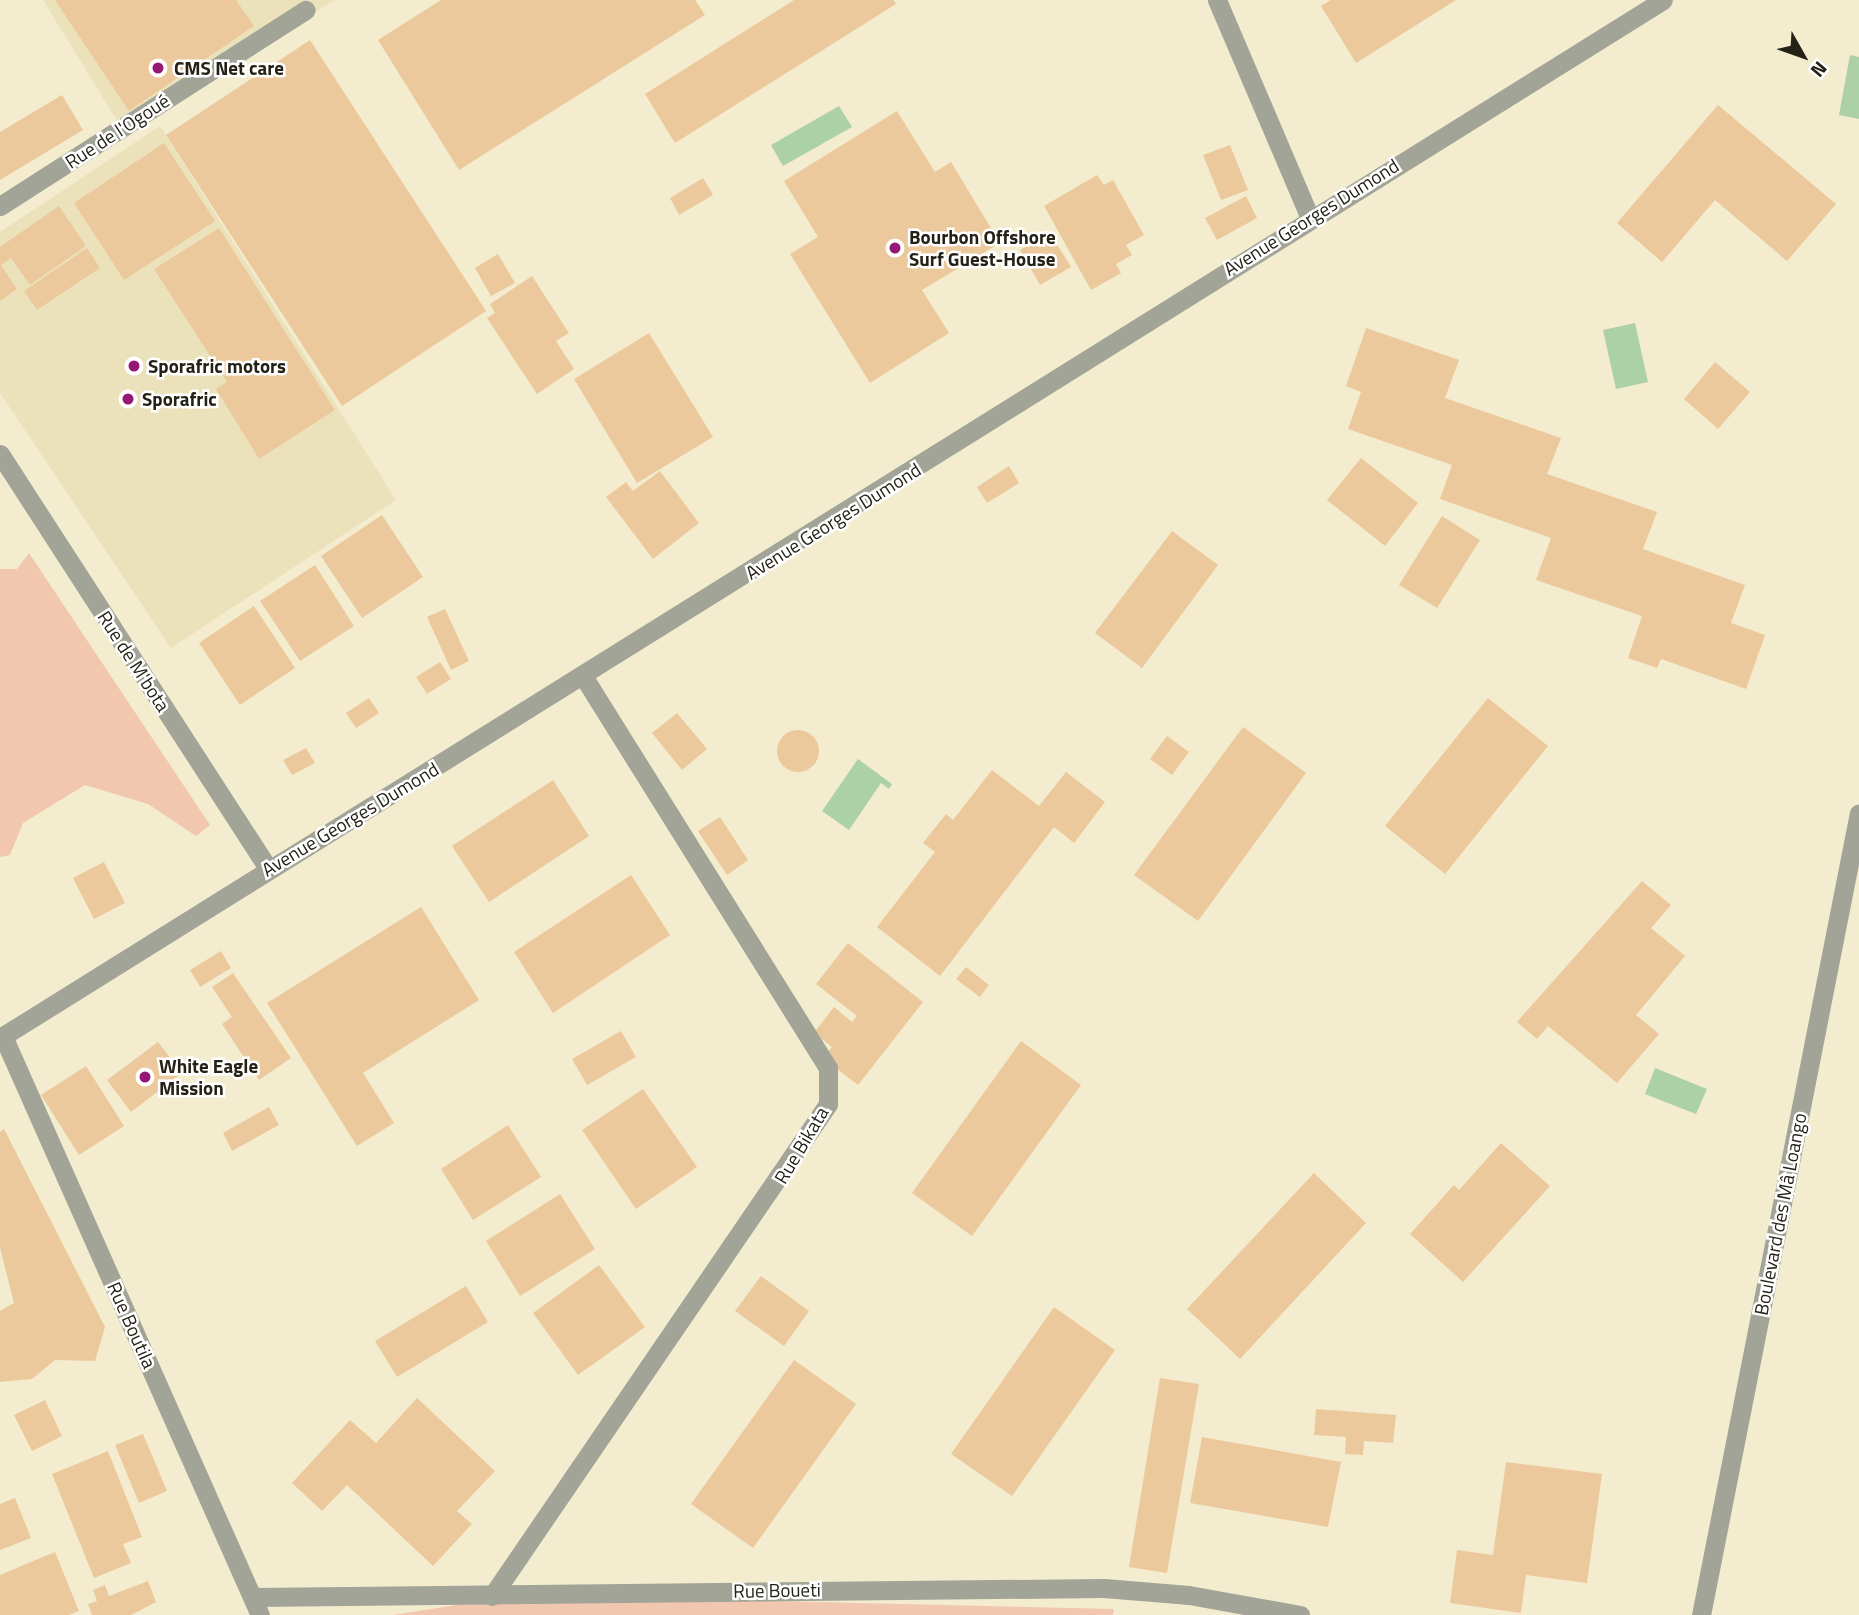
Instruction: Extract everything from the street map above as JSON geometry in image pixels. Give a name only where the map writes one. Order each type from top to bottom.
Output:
[{"type":"street","points":[[1217,0],[1309,216]]},
{"type":"street","name":"Avenue Georges Dumond","points":[[2,1037],[268,868],[584,677],[1309,216],[1663,0]]},
{"type":"street","name":"Rue de l'Ogoué","points":[[0,206],[305,10]]},
{"type":"street","name":"Rue de M'bota","points":[[0,454],[268,868]]},
{"type":"street","name":"Rue Bikata","points":[[492,1596],[828,1104],[828,1068],[584,677]]},
{"type":"street","name":"Boulevard des Mâ Loango","points":[[1701,1615],[1859,813]]},
{"type":"street","name":"Rue Boutila","points":[[2,1037],[257,1606]]},
{"type":"street","name":"Rue Boueti","points":[[257,1606],[492,1596],[1104,1588],[1189,1595],[1300,1615]]},
{"type":"shaded area","name":"CMS Net care","points":[[43,0],[334,0],[127,137]]},
{"type":"shaded area","points":[[1850,55],[1859,57],[1859,119],[1839,115]]},
{"type":"shaded area","points":[[839,106],[852,127],[783,166],[771,145]]},
{"type":"shaded area","name":"Sporafric motors","points":[[160,126],[396,500],[171,648],[0,393],[0,232]]},
{"type":"shaded area","points":[[1635,323],[1648,382],[1616,389],[1603,330]]},
{"type":"shaded area","points":[[29,553],[210,825],[196,836],[148,804],[85,785],[23,823],[10,855],[0,857],[0,569],[17,569]]},
{"type":"shaded area","points":[[858,759],[892,784],[889,789],[881,783],[849,830],[822,811]]},
{"type":"shaded area","points":[[1655,1068],[1707,1089],[1696,1114],[1645,1094]]},
{"type":"shaded area","points":[[520,1595],[1114,1609],[1113,1615],[393,1615]]},
{"type":"building","name":"CMS Net care","points":[[55,0],[236,0],[254,26],[129,111]]},
{"type":"building","points":[[441,0],[695,0],[705,15],[459,170],[378,40]]},
{"type":"building","points":[[794,0],[893,0],[896,4],[675,143],[645,94]]},
{"type":"building","points":[[1331,0],[1456,0],[1356,63],[1321,6]]},
{"type":"building","points":[[310,40],[486,311],[342,406],[166,135]]},
{"type":"building","points":[[62,95],[83,130],[0,180],[0,132]]},
{"type":"building","points":[[1718,105],[1836,204],[1787,261],[1715,200],[1662,262],[1617,223]]},
{"type":"building","name":"Bourbon Offshore Surf Guest-House","points":[[897,111],[935,172],[951,162],[1000,243],[922,290],[949,333],[870,383],[790,254],[818,237],[784,181]]},
{"type":"building","points":[[164,143],[215,221],[124,280],[74,203]]},
{"type":"building","points":[[1230,145],[1248,190],[1221,200],[1203,155]]},
{"type":"building","points":[[1097,175],[1104,185],[1113,180],[1144,235],[1126,245],[1132,255],[1116,264],[1121,273],[1091,290],[1044,206]]},
{"type":"building","points":[[703,178],[713,195],[679,215],[670,198]]},
{"type":"building","points":[[1246,196],[1257,218],[1217,240],[1205,218]]},
{"type":"building","points":[[59,206],[86,246],[30,285],[11,258],[1,265],[17,289],[0,301],[0,247]]},
{"type":"building","points":[[219,228],[335,410],[259,459],[216,389],[227,382],[154,269]]},
{"type":"building","points":[[1050,233],[1071,267],[1040,285],[1020,250]]},
{"type":"building","points":[[87,248],[100,268],[37,310],[24,291]]},
{"type":"building","points":[[498,254],[515,283],[491,296],[475,268]]},
{"type":"building","points":[[532,276],[569,333],[556,341],[574,369],[537,394],[487,318],[495,313],[490,304]]},
{"type":"building","points":[[1366,328],[1459,360],[1445,398],[1561,438],[1547,474],[1657,512],[1643,549],[1745,585],[1731,623],[1765,635],[1746,689],[1661,659],[1657,668],[1628,658],[1642,616],[1536,580],[1551,538],[1440,499],[1452,465],[1348,429],[1361,392],[1346,386]]},
{"type":"building","points":[[649,333],[713,437],[637,483],[574,379]]},
{"type":"building","points":[[1715,362],[1750,392],[1718,429],[1684,399]]},
{"type":"building","points":[[1361,458],[1418,503],[1385,546],[1327,500]]},
{"type":"building","points":[[1009,466],[1019,483],[987,503],[977,487]]},
{"type":"building","points":[[660,471],[699,523],[653,559],[606,497],[626,482],[633,491]]},
{"type":"building","points":[[382,515],[423,577],[362,618],[321,556]]},
{"type":"building","points":[[1442,516],[1480,540],[1437,608],[1399,585]]},
{"type":"building","points":[[1172,531],[1218,565],[1142,668],[1095,633]]},
{"type":"building","points":[[315,565],[354,626],[300,661],[260,601]]},
{"type":"building","points":[[254,606],[295,668],[240,705],[199,643]]},
{"type":"building","points":[[445,609],[469,661],[451,670],[427,617]]},
{"type":"building","points":[[440,662],[451,679],[427,694],[416,677]]},
{"type":"building","points":[[369,698],[379,713],[356,728],[346,713]]},
{"type":"building","points":[[1488,698],[1548,746],[1445,874],[1385,826]]},
{"type":"building","points":[[677,713],[707,749],[682,770],[652,733]]},
{"type":"building","points":[[1243,727],[1306,773],[1198,921],[1134,875]]},
{"type":"building","points":[[798,730],[813,736],[819,751],[813,766],[798,772],[783,766],[777,751],[783,736]]},
{"type":"building","points":[[1167,736],[1189,752],[1172,775],[1150,759]]},
{"type":"building","points":[[306,748],[315,763],[292,775],[283,760]]},
{"type":"building","points":[[992,770],[1039,806],[1066,772],[1105,802],[1074,843],[1054,827],[940,976],[877,927],[935,852],[923,843],[946,814],[953,820]]},
{"type":"building","points":[[553,780],[589,836],[489,902],[452,846]]},
{"type":"building","points":[[720,817],[748,860],[727,875],[698,831]]},
{"type":"building","points":[[104,862],[125,903],[94,919],[73,878]]},
{"type":"building","points":[[631,875],[670,935],[553,1013],[514,952]]},
{"type":"building","points":[[1642,881],[1671,905],[1651,928],[1685,956],[1636,1015],[1659,1034],[1617,1083],[1548,1026],[1537,1039],[1517,1022]]},
{"type":"building","points":[[421,907],[479,1000],[363,1073],[394,1123],[357,1146],[267,1003]]},
{"type":"building","points":[[848,943],[923,1002],[858,1085],[823,1058],[832,1047],[814,1033],[834,1007],[852,1022],[857,1016],[816,984]]},
{"type":"building","points":[[221,951],[231,968],[200,987],[190,970]]},
{"type":"building","points":[[966,967],[989,985],[980,997],[956,979]]},
{"type":"building","points":[[233,973],[291,1058],[259,1080],[222,1024],[232,1017],[212,987]]},
{"type":"building","points":[[621,1031],[636,1057],[587,1085],[572,1059]]},
{"type":"building","points":[[1021,1041],[1081,1085],[972,1236],[912,1193]]},
{"type":"building","name":"White Eagle Mission","points":[[158,1042],[182,1073],[131,1112],[107,1080]]},
{"type":"building","points":[[86,1066],[124,1126],[79,1155],[41,1095]]},
{"type":"building","points":[[643,1089],[697,1167],[636,1209],[582,1130]]},
{"type":"building","points":[[269,1107],[279,1125],[232,1151],[223,1133]]},
{"type":"building","points":[[508,1125],[541,1177],[473,1220],[441,1169]]},
{"type":"building","points":[[4,1129],[105,1327],[95,1361],[55,1360],[32,1379],[0,1382],[0,1311],[14,1303],[0,1248],[0,1132]]},
{"type":"building","points":[[1501,1143],[1550,1186],[1463,1282],[1410,1234],[1454,1185],[1459,1190]]},
{"type":"building","points":[[1314,1173],[1366,1223],[1240,1359],[1187,1309]]},
{"type":"building","points":[[560,1194],[595,1249],[520,1296],[486,1241]]},
{"type":"building","points":[[599,1265],[645,1327],[578,1375],[533,1313]]},
{"type":"building","points":[[761,1276],[809,1311],[784,1346],[735,1311]]},
{"type":"building","points":[[466,1286],[488,1322],[397,1377],[375,1341]]},
{"type":"building","points":[[1054,1307],[1115,1350],[1012,1496],[951,1454]]},
{"type":"building","points":[[794,1360],[856,1404],[753,1548],[691,1504]]},
{"type":"building","points":[[1160,1378],[1199,1384],[1167,1573],[1129,1567]]},
{"type":"building","points":[[417,1398],[495,1471],[457,1511],[472,1524],[433,1566],[347,1485],[322,1511],[292,1483],[350,1420],[376,1443]]},
{"type":"building","points":[[45,1400],[62,1436],[32,1451],[14,1415]]},
{"type":"building","points":[[1316,1409],[1396,1415],[1393,1443],[1364,1441],[1363,1455],[1345,1454],[1346,1437],[1314,1435]]},
{"type":"building","points":[[143,1434],[167,1491],[139,1503],[115,1445]]},
{"type":"building","points":[[1202,1437],[1341,1462],[1328,1527],[1190,1503]]},
{"type":"building","points":[[108,1451],[142,1537],[123,1544],[131,1563],[94,1578],[52,1474]]},
{"type":"building","points":[[1506,1462],[1602,1474],[1587,1583],[1526,1575],[1521,1613],[1450,1603],[1457,1550],[1493,1555]]},
{"type":"building","points":[[15,1498],[31,1538],[0,1550],[0,1504]]},
{"type":"building","points":[[55,1552],[79,1611],[69,1615],[0,1615],[0,1575]]},
{"type":"building","points":[[148,1581],[156,1602],[131,1615],[92,1615],[88,1604],[97,1601],[93,1590],[105,1585],[109,1596]]},
{"type":"place","name":"CMS Net care","points":[[158,68]]},
{"type":"place","name":"Bourbon Offshore Surf Guest-House","points":[[895,248]]},
{"type":"place","name":"Sporafric motors","points":[[134,366]]},
{"type":"place","name":"Sporafric","points":[[128,399]]},
{"type":"place","name":"White Eagle Mission","points":[[145,1077]]}]
